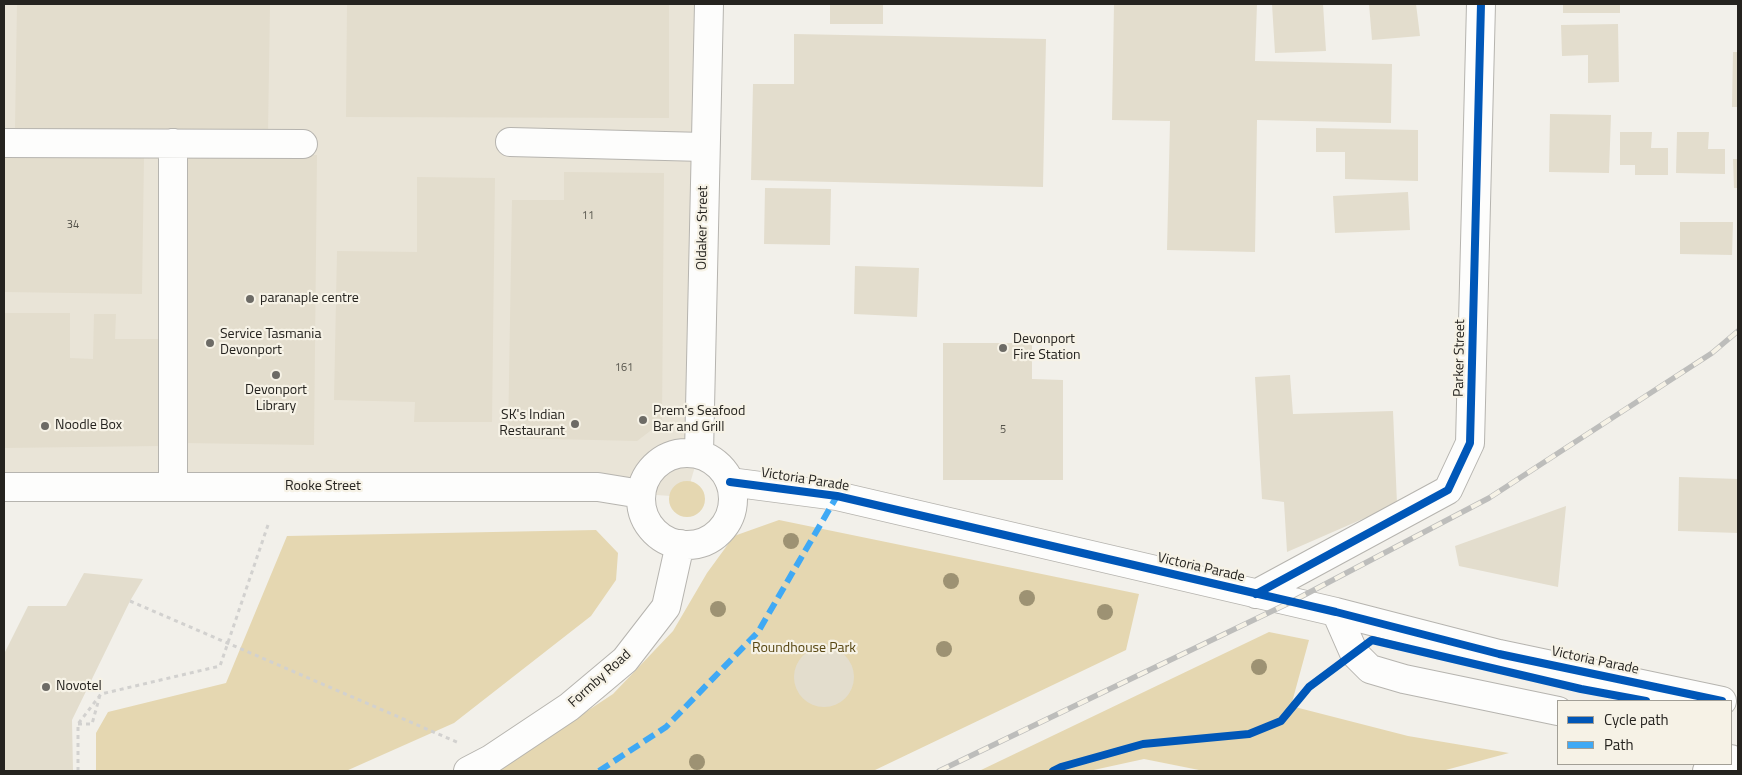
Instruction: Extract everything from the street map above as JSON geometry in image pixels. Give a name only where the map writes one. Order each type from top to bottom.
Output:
[{"type":"street","name":"Oldaker Street","points":[[698,453],[709,4]]},
{"type":"street","name":"Parker Street","points":[[1256,594],[1448,490],[1470,443],[1481,4]]},
{"type":"street","points":[[510,142],[704,147]]},
{"type":"street","points":[[4,143],[303,144]]},
{"type":"street","points":[[173,143],[173,487]]},
{"type":"street","points":[[684,452],[698,453],[722,468],[730,482],[734,503],[730,518],[720,532],[707,541],[692,545],[680,544],[661,537],[650,526],[642,511],[642,486],[654,466],[668,456],[684,452]]},
{"type":"street","name":"Victoria Parade","points":[[730,482],[837,496],[1336,612],[1500,654],[1717,700]]},
{"type":"street","name":"Rooke Street","points":[[4,487],[598,487],[641,494]]},
{"type":"street","name":"Formby Road","points":[[468,771],[491,760],[569,707],[626,660],[666,606],[680,544]]},
{"type":"street","points":[[1336,612],[1354,653],[1370,669],[1404,679],[1557,711]]},
{"type":"path","points":[[78,771],[78,724],[101,694],[220,666],[269,522]]},
{"type":"path","points":[[130,602],[462,744]]},
{"type":"path","points":[[78,724],[92,724],[101,694]]},
{"type":"shaded area","points":[[4,4],[709,4],[699,453],[686,497],[641,494],[4,487]]},
{"type":"green space","points":[[687,481],[694,482],[700,486],[704,492],[704,506],[700,512],[694,516],[687,517],[680,516],[674,512],[670,506],[669,499],[670,492],[674,486],[680,482]]},
{"type":"green space","name":"Roundhouse Park","points":[[779,520],[1139,594],[1126,650],[873,771],[496,771],[613,694],[673,631],[707,573],[734,536]]},
{"type":"green space","points":[[596,530],[618,553],[616,580],[591,616],[454,723],[346,771],[96,771],[96,733],[108,712],[226,683],[287,536]]},
{"type":"green space","points":[[1269,632],[1309,640],[1291,706],[1408,736],[1509,753],[1442,771],[1204,771],[1144,759],[1089,771],[979,771]]},
{"type":"building","points":[[17,4],[270,4],[268,133],[15,128]]},
{"type":"building","points":[[347,4],[669,4],[669,118],[346,117]]},
{"type":"building","points":[[830,4],[883,4],[883,24],[830,24]]},
{"type":"building","points":[[1114,4],[1257,4],[1255,61],[1392,64],[1391,123],[1257,120],[1255,252],[1167,250],[1170,121],[1112,120]]},
{"type":"building","points":[[1272,4],[1323,4],[1326,51],[1275,53]]},
{"type":"building","points":[[1369,4],[1416,4],[1420,36],[1372,40]]},
{"type":"building","points":[[1563,4],[1620,4],[1620,13],[1563,13]]},
{"type":"building","points":[[1618,24],[1619,82],[1588,83],[1588,55],[1562,56],[1561,25]]},
{"type":"building","points":[[794,34],[1046,39],[1043,187],[751,180],[753,84],[794,84]]},
{"type":"building","points":[[1733,52],[1738,52],[1738,107],[1732,107]]},
{"type":"building","points":[[1550,114],[1611,115],[1609,173],[1549,172]]},
{"type":"building","points":[[1316,128],[1418,130],[1418,181],[1345,179],[1345,152],[1316,152]]},
{"type":"building","points":[[1620,132],[1652,132],[1651,148],[1668,148],[1668,175],[1635,175],[1635,165],[1620,165]]},
{"type":"building","points":[[1677,132],[1709,132],[1708,149],[1725,149],[1725,174],[1676,173]]},
{"type":"building","name":"paranaple centre","points":[[186,154],[317,155],[314,445],[183,443]]},
{"type":"building","points":[[4,155],[144,157],[142,294],[4,292]]},
{"type":"building","points":[[1733,159],[1738,159],[1738,188],[1734,188]]},
{"type":"building","points":[[564,172],[664,173],[662,422],[637,441],[508,438],[512,200],[564,200]]},
{"type":"building","points":[[417,177],[495,178],[492,422],[414,422],[415,402],[334,400],[337,251],[417,252]]},
{"type":"building","points":[[765,188],[831,189],[830,245],[764,244]]},
{"type":"building","points":[[1408,192],[1410,230],[1335,233],[1333,196]]},
{"type":"building","points":[[1680,222],[1733,222],[1732,255],[1680,254]]},
{"type":"building","points":[[855,266],[919,268],[917,317],[854,314]]},
{"type":"building","points":[[4,313],[70,313],[70,358],[93,359],[94,314],[116,314],[115,339],[159,339],[160,446],[4,448]]},
{"type":"building","points":[[943,343],[1032,343],[1032,379],[1063,380],[1063,480],[943,480]]},
{"type":"building","points":[[1290,375],[1293,414],[1393,411],[1397,504],[1287,552],[1284,502],[1262,499],[1255,377]]},
{"type":"building","points":[[1679,477],[1738,479],[1738,533],[1678,531]]},
{"type":"building","points":[[1566,506],[1558,587],[1459,566],[1455,546]]},
{"type":"building","name":"Novotel","points":[[84,573],[143,579],[130,601],[72,720],[73,771],[4,771],[4,654],[28,606],[66,606]]},
{"type":"building","points":[[824,647],[840,652],[845,656],[849,661],[854,677],[849,693],[845,698],[840,702],[824,707],[808,702],[803,698],[799,693],[794,677],[799,661],[803,656],[808,652]]},
{"type":"railway","points":[[939,771],[1291,602],[1489,498],[1712,353],[1738,331]]},
{"type":"marked path","points":[[599,771],[666,727],[758,632],[837,496]]},
{"type":"cycle path","points":[[1256,594],[1448,490],[1470,443],[1481,4]]},
{"type":"cycle path","points":[[730,482],[837,496],[1336,612],[1499,654],[1717,700]]},
{"type":"cycle path","points":[[1053,771],[1061,767],[1143,744],[1249,734],[1281,721],[1309,687],[1372,640],[1581,689],[1641,700]]},
{"type":"place","name":"paranaple centre","points":[[250,299]]},
{"type":"place","name":"Service Tasmania Devonport","points":[[210,343]]},
{"type":"place","name":"Devonport Fire Station","points":[[1003,348]]},
{"type":"place","name":"Devonport Library","points":[[276,375]]},
{"type":"place","name":"Prem's Seafood Bar and Grill","points":[[643,420]]},
{"type":"place","name":"SK's Indian Restaurant","points":[[575,424]]},
{"type":"place","name":"Noodle Box","points":[[45,426]]},
{"type":"place","name":"Novotel","points":[[46,687]]}]
